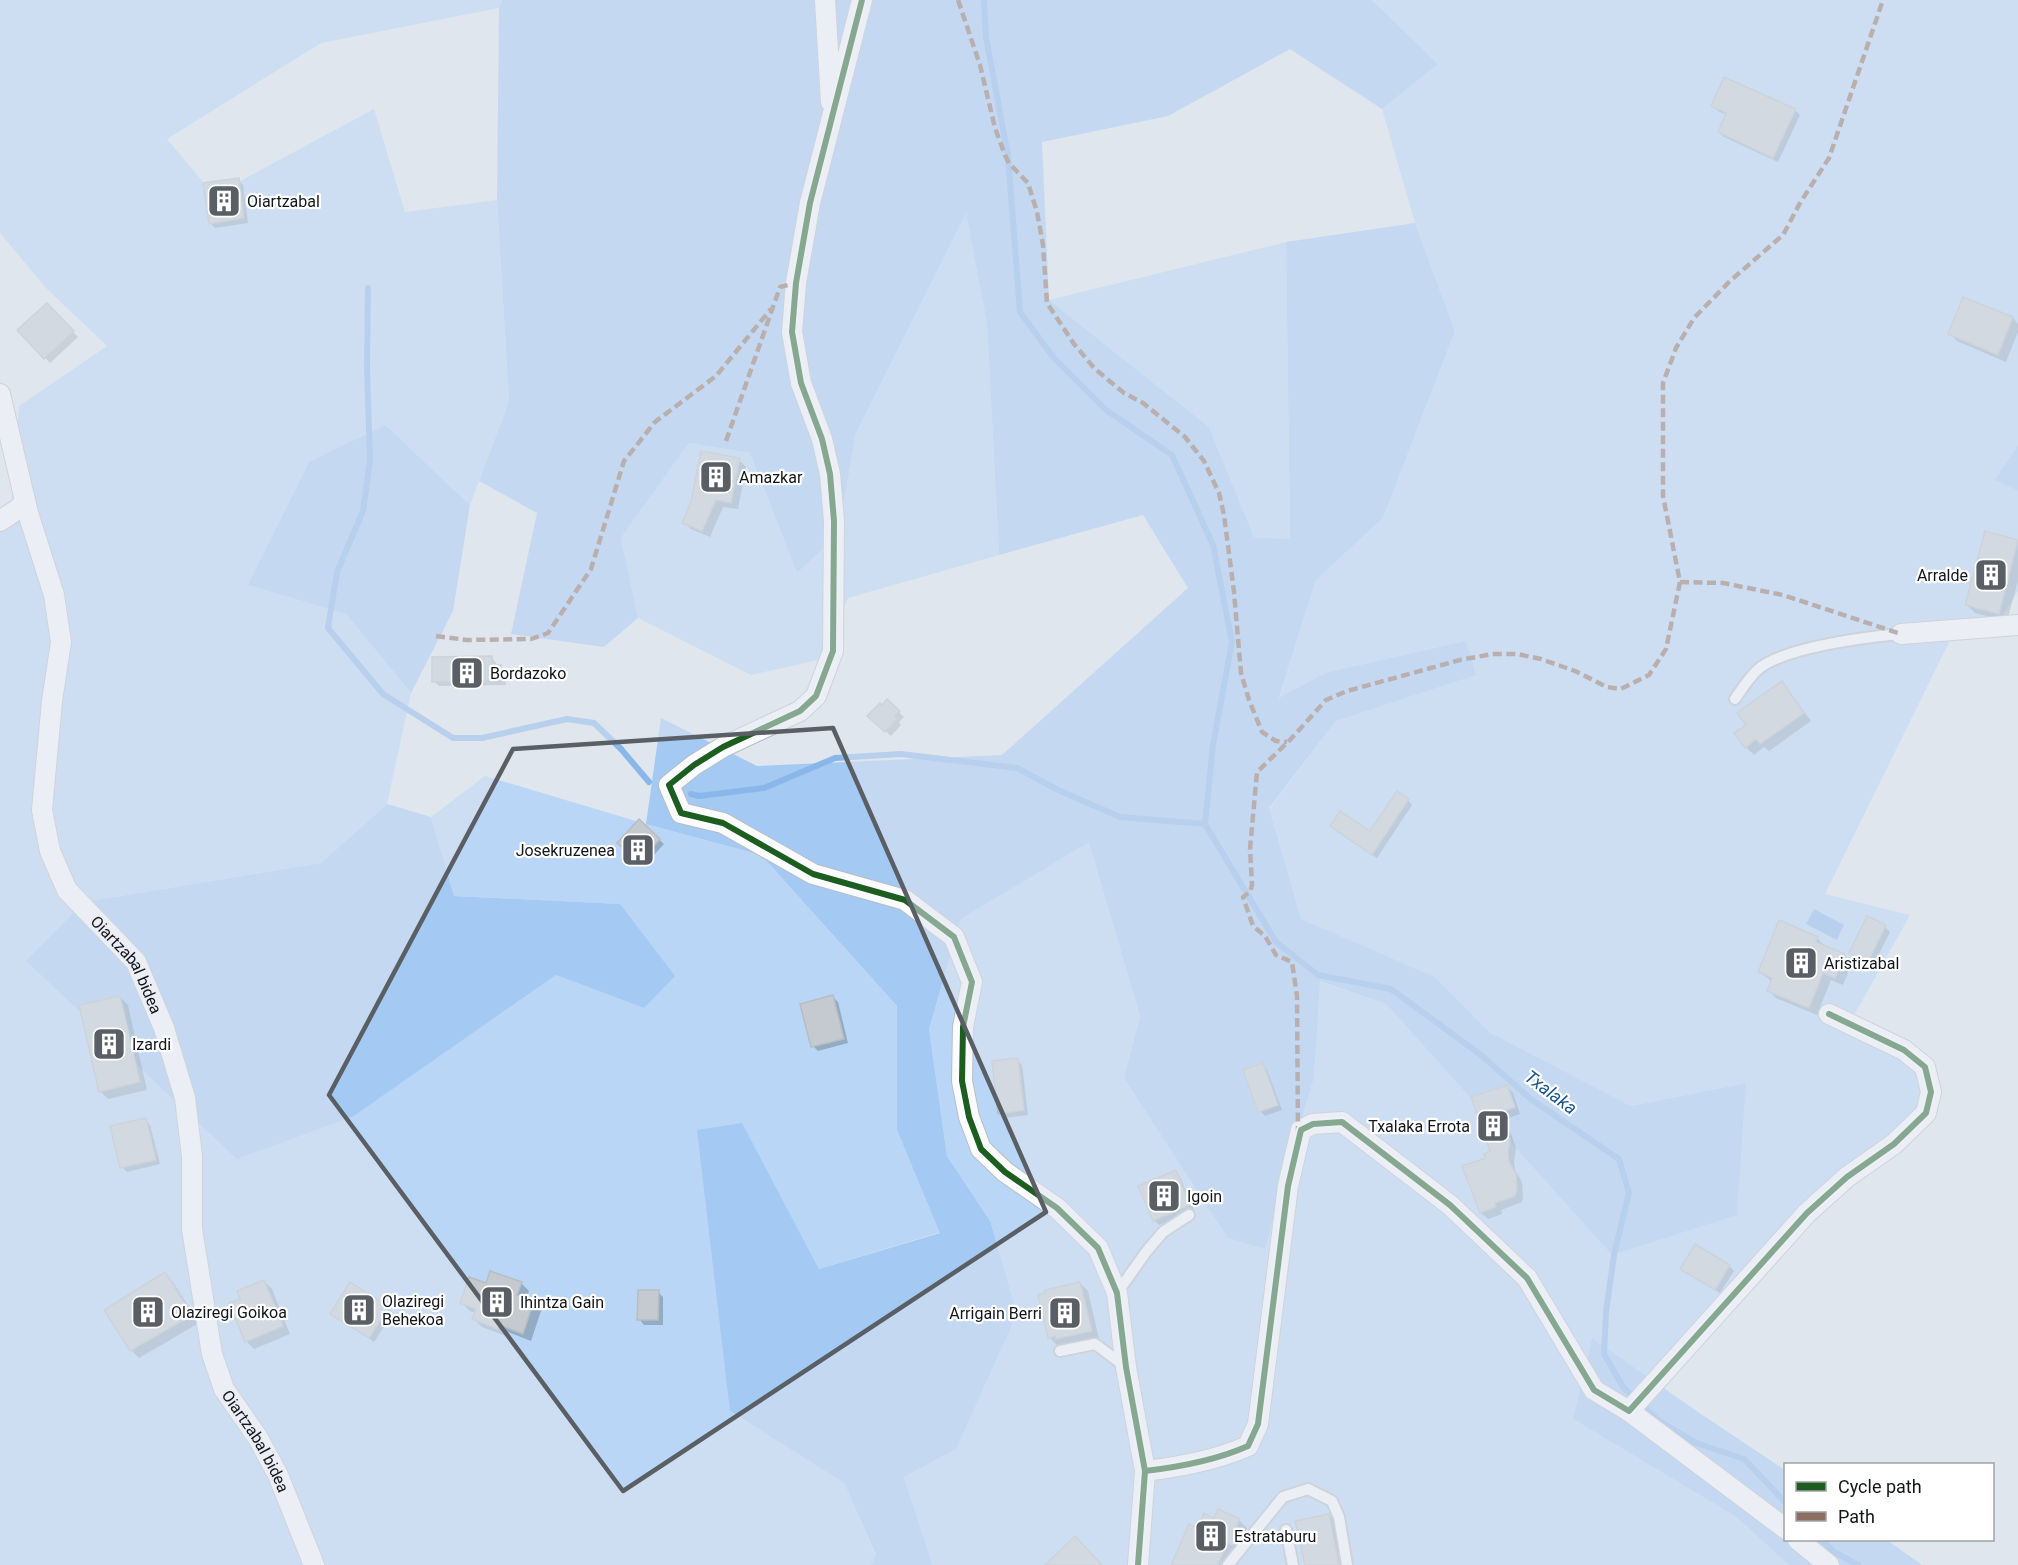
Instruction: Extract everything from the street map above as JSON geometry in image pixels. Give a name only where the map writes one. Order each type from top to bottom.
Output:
[{"type":"street","points":[[825,0],[832,119]]},
{"type":"street","points":[[862,0],[810,203],[801,248],[792,332],[801,383],[822,439],[830,474],[834,521],[833,651],[816,696],[800,711],[723,747],[694,765],[669,785],[681,813],[723,822],[813,874],[905,900],[954,938],[972,982],[963,1027],[962,1081],[969,1117],[981,1149],[1005,1172],[1057,1208],[1098,1248],[1117,1293],[1126,1367],[1146,1471],[1138,1565]]},
{"type":"street","name":"Oiartzabal bidea","points":[[0,394],[25,501],[54,595],[61,642],[52,701],[42,810],[50,851],[67,890],[136,962],[164,1028],[185,1098],[192,1156],[192,1229],[212,1354],[224,1389],[258,1438],[278,1475],[314,1565]]},
{"type":"street","points":[[0,521],[18,509],[25,501]]},
{"type":"street","points":[[1901,634],[2018,625]]},
{"type":"street","points":[[1637,1403],[1807,1213],[1847,1178],[1894,1144],[1926,1113],[1931,1092],[1924,1067],[1904,1050],[1829,1014]]},
{"type":"street","points":[[1146,1471],[1165,1469],[1234,1452],[1248,1446],[1258,1424],[1288,1186],[1301,1130],[1313,1124],[1342,1122],[1450,1205],[1527,1278],[1594,1390],[1637,1403],[1784,1528]]},
{"type":"street","points":[[1800,1541],[1829,1565]]},
{"type":"lane","points":[[1734,699],[1760,667],[1785,655],[1864,638],[1901,634]]},
{"type":"lane","points":[[1117,1293],[1163,1232],[1189,1215]]},
{"type":"lane","points":[[1060,1351],[1095,1344],[1126,1367]]},
{"type":"lane","points":[[1228,1565],[1284,1497],[1308,1489],[1332,1501],[1339,1517],[1347,1565]]},
{"type":"lane","points":[[1286,1530],[1293,1565]]},
{"type":"highlighted area","points":[[833,728],[1046,1212],[623,1491],[329,1095],[513,749]]},
{"type":"shaded area","points":[[0,0],[502,0],[499,8],[321,43],[167,139],[214,195],[374,109],[405,212],[497,200],[509,401],[470,505],[384,425],[249,585],[346,614],[411,693],[387,804],[321,863],[84,902],[354,1116],[556,975],[644,1008],[619,904],[454,896],[431,817],[485,776],[646,824],[761,855],[897,1006],[897,1130],[941,1232],[819,1269],[742,1124],[730,1411],[844,1483],[876,1556],[871,1565],[0,1565],[0,524],[10,520],[19,406],[107,346],[45,287],[0,233]]},
{"type":"shaded area","points":[[502,0],[1372,0],[1438,64],[1382,109],[1290,49],[1168,116],[1042,142],[1049,300],[1209,427],[1254,537],[1290,539],[1286,242],[1415,223],[1455,331],[1383,518],[1316,580],[1279,698],[1325,673],[1466,641],[1476,675],[1336,721],[1269,808],[1301,919],[1435,977],[1489,1032],[1631,1106],[1746,1083],[1737,1215],[1612,1255],[1386,1004],[1320,981],[1314,1078],[1265,1249],[1228,1238],[1124,1078],[1140,1016],[1089,842],[961,919],[929,1029],[947,1156],[990,1221],[1017,1314],[956,1449],[904,1477],[933,1565],[871,1565],[876,1555],[844,1483],[730,1411],[697,1130],[742,1123],[819,1269],[940,1233],[897,1130],[897,1006],[761,855],[646,824],[661,718],[757,766],[1002,755],[1188,588],[1143,515],[999,555],[987,324],[966,213],[856,433],[838,535],[797,573],[750,453],[689,443],[621,538],[638,618],[604,647],[511,634],[537,513],[479,481],[509,401],[497,200],[499,8]]},
{"type":"shaded area","points":[[1372,0],[2018,0],[2018,445],[1996,480],[2018,491],[2018,591],[1994,629],[1954,632],[1825,894],[1910,915],[1846,1030],[1914,1065],[1921,1085],[1917,1107],[1659,1385],[1592,1339],[1573,1419],[1735,1516],[1789,1565],[933,1565],[904,1477],[956,1449],[990,1221],[947,1156],[929,1029],[961,919],[1090,841],[1140,1016],[1124,1079],[1287,1167],[1314,1078],[1319,981],[1386,1004],[1612,1255],[1746,1083],[1631,1106],[1489,1032],[1435,977],[1301,920],[1269,809],[1336,721],[1475,675],[1325,673],[1279,699],[1316,580],[1383,518],[1455,331],[1415,223],[1382,109],[1438,64]]},
{"type":"shaded area","points":[[966,212],[987,324],[999,555],[848,598],[823,659],[751,675],[638,618],[621,538],[689,443],[750,453],[797,573],[838,535],[856,433]]},
{"type":"shaded area","points":[[1286,242],[1290,539],[1254,537],[1209,427],[1049,300]]},
{"type":"shaded area","points":[[385,425],[470,505],[453,611],[411,693],[346,614],[248,585],[309,462]]},
{"type":"shaded area","points":[[2018,445],[2018,491],[1995,480]]},
{"type":"shaded area","points":[[387,804],[431,817],[454,896],[620,904],[675,976],[644,1008],[556,975],[354,1116],[237,1159],[26,961],[84,902],[321,863]]},
{"type":"shaded area","points":[[1814,909],[1844,925],[1837,940],[1806,924]]},
{"type":"shaded area","points":[[1592,1338],[1784,1469],[1784,1541],[1888,1541],[1922,1565],[1789,1565],[1735,1516],[1573,1419]]},
{"type":"building","points":[[1724,77],[1796,109],[1773,158],[1718,132],[1726,113],[1711,106]]},
{"type":"building","name":"Oiartzabal","points":[[239,178],[244,218],[209,224],[203,183]]},
{"type":"building","points":[[1963,297],[2013,317],[1998,355],[1948,334]]},
{"type":"building","points":[[47,303],[74,331],[44,359],[17,330]]},
{"type":"building","name":"Amazkar","points":[[701,451],[740,458],[731,503],[716,500],[702,531],[682,523],[691,502]]},
{"type":"building","name":"Arralde","points":[[1985,531],[2018,540],[1999,614],[1965,605]]},
{"type":"building","name":"Bordazoko","points":[[492,656],[492,665],[501,665],[501,680],[432,682],[432,657]]},
{"type":"building","points":[[1782,681],[1804,713],[1760,744],[1756,739],[1745,748],[1734,733],[1746,725],[1737,713]]},
{"type":"building","points":[[887,699],[900,711],[895,716],[897,719],[885,732],[867,716]]},
{"type":"building","points":[[1397,791],[1409,799],[1372,855],[1330,826],[1340,811],[1370,831]]},
{"type":"building","name":"Josekruzenea","points":[[639,819],[660,839],[639,862],[617,843]]},
{"type":"building","points":[[1867,916],[1886,925],[1868,962],[1849,953]]},
{"type":"building","name":"Aristizabal","points":[[1779,920],[1818,937],[1816,942],[1845,954],[1835,978],[1823,973],[1809,1008],[1767,991],[1772,978],[1758,972]]},
{"type":"building","points":[[833,995],[844,1039],[811,1047],[800,1004]]},
{"type":"building","name":"Izardi","points":[[120,996],[140,1082],[99,1092],[79,1005]]},
{"type":"building","points":[[1018,1058],[1024,1110],[998,1114],[992,1061]]},
{"type":"building","points":[[1263,1063],[1278,1105],[1258,1112],[1243,1070]]},
{"type":"building","points":[[1507,1085],[1515,1107],[1501,1112],[1510,1140],[1509,1162],[1516,1174],[1517,1191],[1515,1196],[1495,1203],[1496,1207],[1480,1213],[1462,1166],[1486,1158],[1484,1154],[1490,1151],[1471,1097]]},
{"type":"building","points":[[146,1118],[156,1160],[120,1168],[110,1126]]},
{"type":"building","name":"Igoin","points":[[1176,1170],[1190,1205],[1153,1221],[1138,1186]]},
{"type":"building","points":[[1695,1244],[1730,1265],[1715,1290],[1680,1269]]},
{"type":"building","name":"Ihintza Gain","points":[[490,1271],[522,1282],[517,1295],[534,1301],[523,1334],[500,1325],[498,1329],[472,1319],[476,1309],[460,1303],[469,1277],[486,1283]]},
{"type":"building","name":"Olaziregi Goikoa","points":[[165,1272],[192,1315],[130,1351],[104,1310]]},
{"type":"building","name":"Olaziregi Goikoa","points":[[264,1280],[283,1326],[245,1342],[229,1303],[240,1299],[237,1291]]},
{"type":"building","name":"Olaziregi Behekoa","points":[[350,1282],[389,1307],[369,1338],[330,1314]]},
{"type":"building","name":"Arrigain Berri","points":[[1080,1282],[1092,1331],[1056,1339],[1055,1336],[1048,1338],[1038,1295],[1045,1293],[1045,1290]]},
{"type":"building","points":[[638,1290],[659,1290],[658,1320],[637,1320]]},
{"type":"building","name":"Estrataburu","points":[[1218,1509],[1240,1519],[1236,1527],[1240,1529],[1233,1545],[1227,1543],[1218,1565],[1171,1565],[1189,1524],[1198,1528],[1204,1513],[1214,1518]]},
{"type":"building","points":[[1329,1514],[1339,1565],[1305,1565],[1295,1521]]},
{"type":"building","points":[[1075,1536],[1102,1565],[1045,1565]]},
{"type":"waterway","name":"Txalaka","points":[[984,0],[986,37],[1008,156],[1020,312],[1053,357],[1106,410],[1172,455],[1213,545],[1232,642],[1213,745],[1205,824],[1276,942],[1318,975],[1391,989],[1481,1055],[1532,1100],[1619,1159],[1629,1193],[1614,1255],[1606,1312],[1604,1354],[1623,1387],[1658,1420],[1696,1443],[1744,1459],[1784,1501]]},
{"type":"waterway","points":[[368,288],[367,368],[370,460],[363,511],[337,572],[328,628],[383,694],[453,738],[482,738],[567,719],[594,723],[621,749],[649,782]]},
{"type":"waterway","points":[[691,794],[699,796],[764,788],[835,758],[901,754],[1017,768],[1058,790],[1120,817],[1205,824]]},
{"type":"waterway","name":"Txalaka","points":[[1823,1541],[1834,1552],[1858,1565]]},
{"type":"marked path","points":[[958,0],[980,65],[995,128],[1005,155],[1009,163],[1028,183],[1037,212],[1043,245],[1047,303],[1074,344],[1095,369],[1124,393],[1143,403],[1185,437],[1204,461],[1219,493],[1224,515],[1241,673],[1262,732],[1276,741],[1287,742]]},
{"type":"marked path","points":[[1298,1135],[1297,996],[1292,962],[1276,955],[1265,936],[1253,926],[1243,897],[1250,892],[1252,885],[1250,849],[1257,772],[1326,700],[1347,691],[1460,660],[1492,654],[1517,654],[1541,659],[1575,671],[1607,687],[1621,689],[1649,675],[1666,649],[1680,582],[1663,496],[1663,383],[1676,348],[1694,318],[1730,281],[1783,235],[1800,203],[1829,158],[1883,0]]},
{"type":"marked path","points":[[726,441],[780,287],[796,283]]},
{"type":"marked path","points":[[436,636],[467,640],[531,639],[548,633],[591,569],[624,461],[655,422],[716,376],[771,309]]},
{"type":"marked path","points":[[1680,582],[1723,583],[1783,595],[1901,634]]},
{"type":"cycle path","points":[[862,0],[810,203],[796,283],[792,332],[801,383],[822,439],[830,474],[834,521],[833,651],[816,696],[800,711],[723,747],[694,765],[669,785],[681,813],[723,823],[813,874],[905,900],[954,937],[972,982],[963,1027],[962,1081],[969,1117],[981,1149],[1005,1172],[1057,1208],[1098,1248],[1117,1293],[1126,1367],[1145,1471],[1138,1565]]},
{"type":"cycle path","points":[[1145,1471],[1198,1462],[1248,1446],[1258,1424],[1288,1186],[1301,1130],[1313,1124],[1342,1122],[1450,1205],[1527,1278],[1594,1390],[1629,1411],[1807,1213],[1847,1177],[1894,1144],[1926,1113],[1931,1092],[1925,1067],[1904,1050],[1829,1014]]},
{"type":"place","name":"Oiartzabal","points":[[224,201]]},
{"type":"place","name":"Amazkar","points":[[716,477]]},
{"type":"place","name":"Arralde","points":[[1991,575]]},
{"type":"place","name":"Bordazoko","points":[[467,673]]},
{"type":"place","name":"Josekruzenea","points":[[638,850]]},
{"type":"place","name":"Aristizabal","points":[[1801,963]]},
{"type":"place","name":"Izardi","points":[[109,1044]]},
{"type":"place","name":"Txalaka Errota","points":[[1493,1126]]},
{"type":"place","name":"Igoin","points":[[1164,1196]]},
{"type":"place","name":"Ihintza Gain","points":[[497,1302]]},
{"type":"place","name":"Olaziregi Behekoa","points":[[359,1310]]},
{"type":"place","name":"Olaziregi Goikoa","points":[[148,1312]]},
{"type":"place","name":"Arrigain Berri","points":[[1065,1313]]},
{"type":"place","name":"Estrataburu","points":[[1211,1536]]}]
